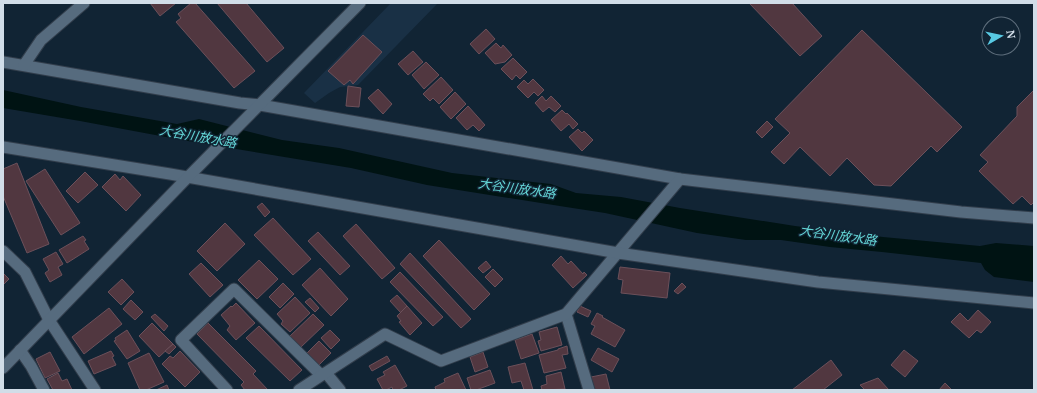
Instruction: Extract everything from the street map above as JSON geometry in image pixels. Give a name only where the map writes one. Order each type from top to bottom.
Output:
[{"type":"street","points":[[24,65],[41,40],[84,3]]},
{"type":"street","points":[[3,368],[190,174],[360,3]]},
{"type":"street","points":[[3,62],[232,101],[256,108],[680,179],[961,212],[1034,218]]},
{"type":"street","points":[[3,147],[190,174],[618,253],[818,282],[1034,303]]},
{"type":"street","points":[[299,390],[385,334],[442,360],[566,314],[680,179]]},
{"type":"street","points":[[3,251],[25,272],[49,320],[95,390]]},
{"type":"street","points":[[227,390],[181,340],[234,289],[340,390]]},
{"type":"street","points":[[566,314],[589,390]]},
{"type":"street","points":[[20,350],[31,366],[44,390]]},
{"type":"shaded area","points":[[391,3],[438,3],[358,85],[340,87],[315,103],[304,93]]},
{"type":"water","name":"大谷川放水路","points":[[3,90],[81,107],[177,124],[199,119],[282,140],[339,148],[452,173],[551,184],[576,193],[621,197],[795,226],[883,237],[980,246],[996,243],[1034,246],[1034,282],[994,277],[985,270],[981,263],[830,247],[781,240],[746,240],[697,233],[605,213],[427,185],[351,168],[3,108]]},
{"type":"building","points":[[150,3],[176,3],[160,16]]},
{"type":"building","points":[[191,3],[195,3],[255,71],[234,88],[176,22],[181,18],[178,14]]},
{"type":"building","points":[[217,3],[246,3],[284,48],[267,62]]},
{"type":"building","points":[[749,3],[792,3],[822,36],[800,56]]},
{"type":"building","points":[[486,29],[495,39],[479,54],[470,44]]},
{"type":"building","points":[[862,30],[962,127],[937,152],[931,146],[891,186],[874,185],[847,158],[830,176],[800,147],[784,164],[771,152],[790,133],[775,119]]},
{"type":"building","points":[[363,35],[382,52],[353,84],[350,80],[344,85],[328,71]]},
{"type":"building","points":[[496,43],[501,48],[503,45],[512,55],[505,62],[495,64],[485,53]]},
{"type":"building","points":[[413,51],[423,62],[408,75],[398,64]]},
{"type":"building","points":[[513,58],[527,72],[520,79],[516,75],[512,80],[501,69]]},
{"type":"building","points":[[426,62],[439,75],[424,89],[412,75]]},
{"type":"building","points":[[441,77],[453,90],[439,104],[433,98],[430,101],[423,94]]},
{"type":"building","points":[[533,79],[544,90],[538,96],[534,92],[528,98],[517,87],[524,80],[528,84]]},
{"type":"building","points":[[348,86],[361,88],[359,107],[346,106]]},
{"type":"building","points":[[378,89],[392,104],[383,114],[368,98]]},
{"type":"building","points":[[1034,90],[1034,202],[1031,205],[1022,196],[1013,204],[979,171],[988,162],[980,155],[1017,116],[1017,107]]},
{"type":"building","points":[[455,92],[466,104],[451,119],[440,107]]},
{"type":"building","points":[[542,96],[546,101],[551,96],[561,106],[555,112],[549,107],[543,112],[535,103]]},
{"type":"building","points":[[468,106],[485,125],[479,131],[473,125],[467,130],[456,118]]},
{"type":"building","points":[[562,110],[578,124],[573,129],[569,124],[561,131],[551,120]]},
{"type":"building","points":[[767,121],[773,127],[762,138],[756,132]]},
{"type":"building","points":[[578,129],[582,133],[584,131],[593,140],[582,151],[569,137]]},
{"type":"building","points":[[17,163],[49,244],[27,253],[3,196],[3,169]]},
{"type":"building","points":[[45,169],[80,223],[61,235],[26,181]]},
{"type":"building","points":[[85,172],[98,185],[78,203],[66,191]]},
{"type":"building","points":[[115,174],[120,180],[123,176],[141,195],[126,211],[102,187]]},
{"type":"building","points":[[262,203],[270,212],[265,217],[257,207]]},
{"type":"building","points":[[273,218],[311,259],[293,275],[254,235]]},
{"type":"building","points":[[225,223],[245,244],[217,271],[197,251]]},
{"type":"building","points":[[356,224],[395,268],[382,279],[343,236]]},
{"type":"building","points":[[318,232],[350,266],[340,275],[308,241]]},
{"type":"building","points":[[83,236],[89,249],[67,263],[59,250]]},
{"type":"building","points":[[439,240],[490,294],[474,310],[423,256]]},
{"type":"building","points":[[56,252],[63,264],[58,267],[62,275],[50,282],[45,273],[49,270],[43,259]]},
{"type":"building","points":[[410,253],[471,319],[461,328],[400,264]]},
{"type":"building","points":[[561,256],[568,264],[571,261],[583,274],[584,272],[587,275],[573,288],[552,265]]},
{"type":"building","points":[[259,260],[278,279],[257,299],[238,280]]},
{"type":"building","points":[[486,261],[491,267],[483,273],[478,268]]},
{"type":"building","points":[[201,263],[223,285],[210,297],[189,274]]},
{"type":"building","points":[[620,267],[670,273],[667,298],[621,293],[623,280],[618,279]]},
{"type":"building","points":[[320,268],[348,299],[331,316],[302,285]]},
{"type":"building","points":[[493,269],[503,279],[495,287],[485,277]]},
{"type":"building","points":[[400,272],[443,317],[433,326],[390,282]]},
{"type":"building","points":[[3,273],[9,279],[3,285]]},
{"type":"building","points":[[122,279],[134,292],[121,305],[108,292]]},
{"type":"building","points":[[283,283],[294,294],[280,308],[269,297]]},
{"type":"building","points":[[682,283],[686,287],[678,294],[674,291]]},
{"type":"building","points":[[397,295],[407,306],[401,313],[390,301]]},
{"type":"building","points":[[295,297],[310,313],[290,332],[281,324],[283,321],[277,314]]},
{"type":"building","points":[[310,298],[319,308],[315,312],[305,302]]},
{"type":"building","points":[[131,300],[143,312],[135,320],[123,309]]},
{"type":"building","points":[[236,303],[255,323],[236,340],[227,330],[230,326],[221,315]]},
{"type":"building","points":[[407,306],[422,323],[410,335],[399,322],[401,321],[397,316]]},
{"type":"building","points":[[580,306],[591,311],[588,317],[577,312]]},
{"type":"building","points":[[109,308],[122,324],[84,354],[72,337]]},
{"type":"building","points":[[978,310],[991,322],[981,333],[977,330],[969,338],[951,322],[960,313],[968,321]]},
{"type":"building","points":[[597,313],[625,330],[615,347],[591,334],[595,326],[591,324]]},
{"type":"building","points":[[155,314],[168,326],[164,331],[151,317]]},
{"type":"building","points":[[313,314],[324,325],[301,347],[290,336]]},
{"type":"building","points":[[152,323],[173,344],[159,357],[139,336]]},
{"type":"building","points":[[208,323],[256,371],[253,374],[268,390],[245,390],[241,385],[244,382],[197,334]]},
{"type":"building","points":[[259,326],[302,370],[290,381],[246,338]]},
{"type":"building","points":[[557,327],[562,345],[541,351],[538,341],[541,340],[539,332]]},
{"type":"building","points":[[127,330],[140,351],[127,359],[114,341],[116,340],[115,338]]},
{"type":"building","points":[[330,330],[340,340],[331,349],[321,338]]},
{"type":"building","points":[[532,334],[539,353],[521,359],[515,340]]},
{"type":"building","points":[[319,341],[331,353],[319,365],[307,353]]},
{"type":"building","points":[[173,344],[176,347],[169,354],[165,351]]},
{"type":"building","points":[[567,346],[568,354],[562,355],[566,368],[544,373],[539,355]]},
{"type":"building","points":[[598,348],[619,359],[612,372],[591,360]]},
{"type":"building","points":[[904,350],[918,361],[905,377],[891,365]]},
{"type":"building","points":[[111,351],[116,365],[94,374],[88,361]]},
{"type":"building","points":[[180,351],[200,372],[185,387],[162,364],[170,356],[173,358]]},
{"type":"building","points":[[50,352],[60,371],[45,378],[36,359]]},
{"type":"building","points":[[483,352],[488,367],[475,372],[470,357]]},
{"type":"building","points":[[149,353],[164,382],[146,390],[140,390],[128,363]]},
{"type":"building","points":[[387,356],[390,361],[372,371],[369,366]]},
{"type":"building","points":[[831,360],[842,375],[823,390],[792,390]]},
{"type":"building","points":[[525,363],[533,390],[524,390],[521,381],[512,383],[508,367]]},
{"type":"building","points":[[395,365],[407,386],[399,390],[393,390],[392,387],[383,390],[377,379],[385,375],[383,372]]},
{"type":"building","points":[[490,370],[495,383],[476,390],[471,390],[467,378]]},
{"type":"building","points":[[561,372],[565,389],[542,390],[541,386],[547,384],[546,376]]},
{"type":"building","points":[[58,373],[62,381],[67,379],[72,390],[53,390],[47,379]]},
{"type":"building","points":[[458,373],[466,390],[436,390],[435,387],[445,382],[444,379]]},
{"type":"building","points":[[606,374],[610,390],[594,390],[591,377]]},
{"type":"building","points":[[878,378],[889,390],[865,390],[860,385]]},
{"type":"building","points":[[945,383],[952,390],[939,390]]},
{"type":"building","points":[[167,385],[169,390],[156,390]]}]
